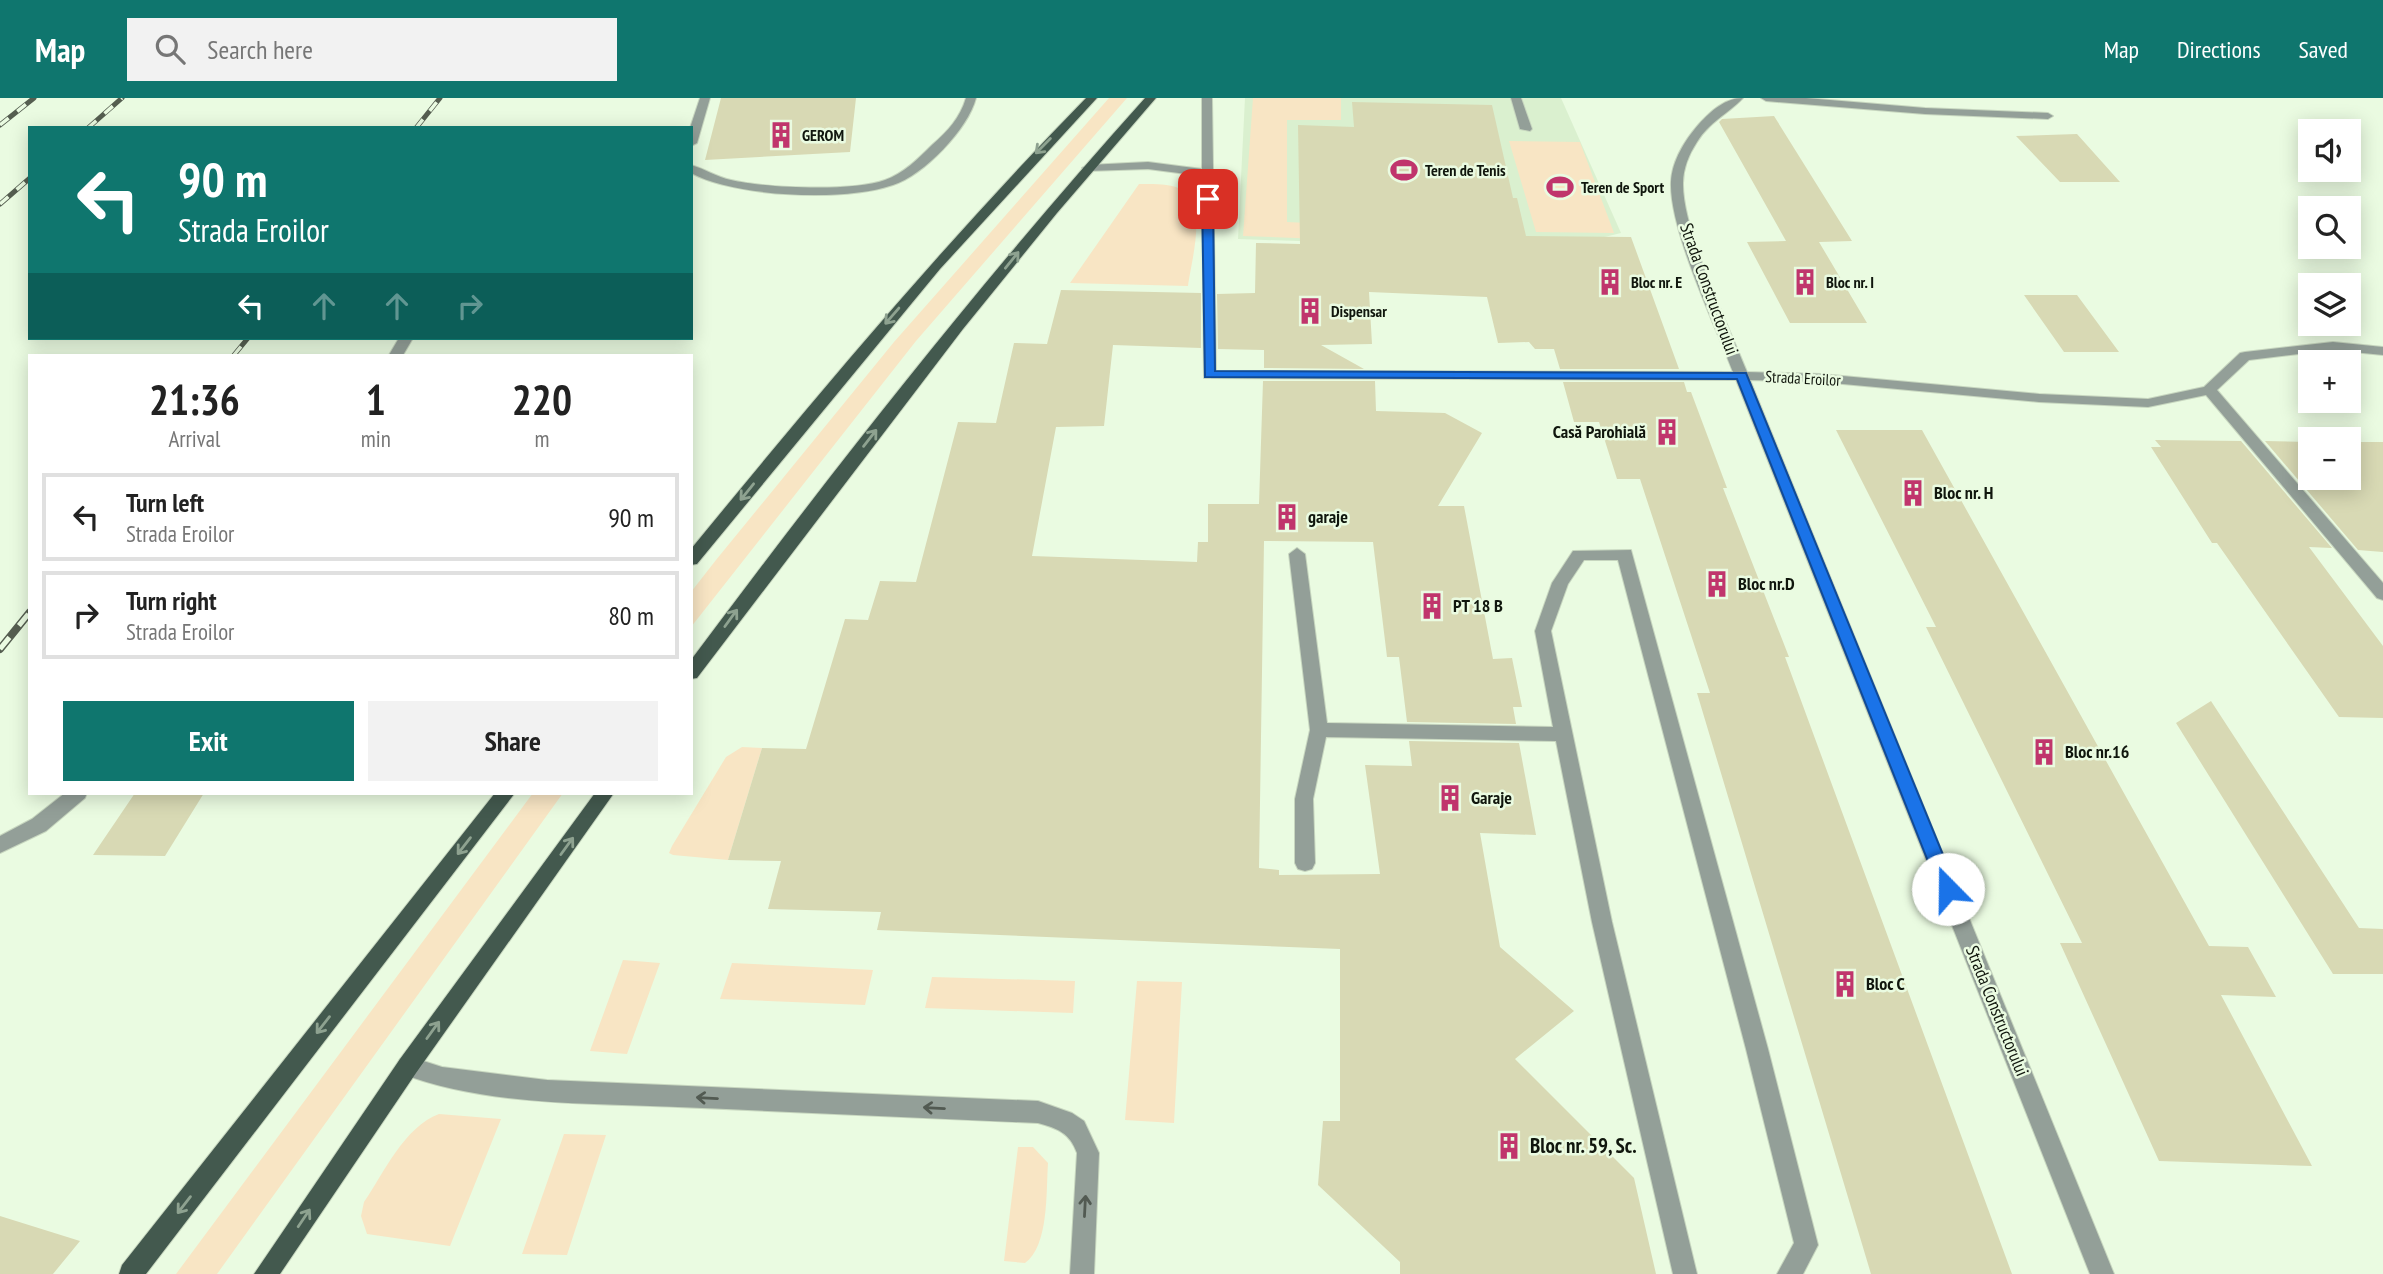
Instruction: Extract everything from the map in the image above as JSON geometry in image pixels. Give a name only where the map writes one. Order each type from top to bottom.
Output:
[{"type":"main road","points":[[693,558],[920,283],[992,201],[1091,98]]},
{"type":"main road","points":[[693,670],[764,573],[984,294],[1088,168],[1151,98]]},
{"type":"main road","points":[[131,1274],[504,795]]},
{"type":"main road","points":[[266,1274],[408,1066],[604,795]]},
{"type":"street","points":[[693,137],[705,98]]},
{"type":"street","points":[[693,169],[706,177],[754,188],[850,188],[890,182],[915,167],[955,128],[966,114],[971,98]]},
{"type":"street","name":"Strada Eroilor","points":[[1207,98],[1209,374],[1821,378],[2039,398],[2148,403],[2209,390]]},
{"type":"street","points":[[1516,98],[1526,129]]},
{"type":"street","name":"Strada Constructorului","points":[[1738,98],[1705,123],[1689,144],[1679,167],[1676,184],[1679,207],[1742,376],[2102,1274]]},
{"type":"street","points":[[1766,98],[1925,111],[2048,116]]},
{"type":"street","points":[[1088,168],[1142,163],[1208,174]]},
{"type":"street","points":[[2383,351],[2333,346],[2245,356],[2209,390],[2383,594]]},
{"type":"street","points":[[1297,554],[1319,730],[1304,799],[1305,863]]},
{"type":"street","points":[[1685,1274],[1602,922],[1543,631],[1560,583],[1579,555],[1625,554],[1757,1049],[1806,1245],[1790,1274]]},
{"type":"street","points":[[1319,730],[1564,734]]},
{"type":"street","points":[[0,845],[39,825],[76,795]]},
{"type":"street","points":[[408,1066],[442,1077],[547,1091],[1038,1112],[1065,1119],[1083,1134],[1087,1153],[1082,1274]]},
{"type":"shaded area","points":[[1109,98],[1127,98],[916,341],[693,624],[693,589],[894,342]]},
{"type":"shaded area","points":[[1245,98],[1561,98],[1621,233],[1551,250],[1238,239]]},
{"type":"shaded area","points":[[1253,98],[1341,98],[1341,120],[1287,120],[1287,222],[1350,225],[1348,240],[1243,236]]},
{"type":"shaded area","name":"Teren de Sport","points":[[1509,141],[1580,142],[1614,233],[1536,232]]},
{"type":"shaded area","points":[[1139,184],[1173,186],[1191,197],[1195,208],[1196,234],[1188,286],[1070,283]]},
{"type":"shaded area","points":[[742,747],[762,748],[728,860],[669,853],[726,757]]},
{"type":"shaded area","points":[[532,795],[562,795],[217,1274],[176,1274]]},
{"type":"shaded area","points":[[623,960],[660,963],[627,1054],[590,1051]]},
{"type":"shaded area","points":[[732,963],[873,970],[865,1005],[720,999]]},
{"type":"shaded area","points":[[932,977],[1075,981],[1073,1013],[925,1008]]},
{"type":"shaded area","points":[[1137,981],[1182,982],[1174,1123],[1125,1120]]},
{"type":"shaded area","points":[[439,1114],[501,1119],[450,1246],[367,1234],[361,1216],[364,1202],[405,1140],[415,1129]]},
{"type":"shaded area","points":[[564,1134],[606,1135],[567,1255],[522,1254]]},
{"type":"shaded area","points":[[1018,1147],[1033,1147],[1048,1163],[1042,1232],[1033,1255],[1025,1263],[1004,1261]]},
{"type":"building","name":"GEROM","points":[[721,98],[856,98],[850,152],[705,160]]},
{"type":"building","points":[[1352,102],[1492,105],[1513,198],[1517,198],[1526,236],[1631,237],[1679,369],[1560,369],[1554,349],[1535,349],[1529,342],[1498,343],[1487,297],[1369,292],[1372,344],[1321,345],[1364,369],[1264,368],[1264,350],[1218,349],[1217,294],[1255,293],[1256,243],[1300,244],[1298,125],[1354,127]]},
{"type":"building","name":"Bloc nr. I","points":[[1774,116],[1852,241],[1819,242],[1867,323],[1790,323],[1747,242],[1786,241],[1719,122],[1722,119]]},
{"type":"building","points":[[2077,134],[2120,182],[2060,182],[2016,136]]},
{"type":"building","points":[[1061,290],[1201,293],[1201,348],[1113,345],[1104,426],[1056,427],[1032,556],[1197,562],[1198,542],[1208,542],[1208,504],[1259,504],[1263,381],[1375,381],[1376,411],[1445,413],[1482,433],[1438,506],[1464,506],[1493,659],[1512,658],[1522,707],[1513,707],[1516,724],[1407,722],[1399,657],[1387,657],[1373,542],[1264,541],[1259,868],[1279,870],[1279,875],[1380,874],[1365,765],[1412,766],[1409,741],[1519,743],[1536,835],[1480,833],[1500,947],[1574,1011],[1515,1059],[1634,1178],[1656,1274],[1400,1274],[1400,1262],[1318,1185],[1323,1121],[1340,1121],[1340,949],[877,930],[881,912],[768,909],[781,861],[728,860],[762,748],[806,749],[845,619],[868,620],[880,581],[916,582],[958,422],[996,423],[1014,343],[1047,344]]},
{"type":"building","points":[[2024,295],[2077,295],[2119,352],[2064,352]]},
{"type":"building","name":"Bloc C","points":[[1563,382],[1684,382],[1687,392],[1691,392],[1727,488],[1723,488],[1789,657],[1785,657],[2012,1274],[1871,1274],[1697,693],[1710,693],[1640,479],[1617,479],[1599,422],[1574,422]]},
{"type":"building","points":[[1836,430],[1922,430],[2209,946],[2248,947],[2276,997],[2221,995],[2312,1166],[2159,1161],[2060,943],[2082,943],[1926,627],[1936,627]]},
{"type":"building","points":[[2155,440],[2241,441],[2332,548],[2309,547],[2383,646],[2383,718],[2339,717],[2217,543],[2212,543],[2151,447],[2161,447]]},
{"type":"building","points":[[2265,441],[2298,442],[2298,480]]},
{"type":"building","points":[[2361,442],[2383,442],[2383,552],[2358,550],[2307,490],[2361,490]]},
{"type":"building","points":[[2211,701],[2359,928],[2383,929],[2383,974],[2333,974],[2176,723]]},
{"type":"building","points":[[134,795],[203,795],[165,856],[93,855]]},
{"type":"building","points":[[0,1216],[80,1241],[53,1274],[0,1274]]},
{"type":"railway","points":[[0,125],[34,98]]},
{"type":"railway","points":[[90,126],[122,98]]},
{"type":"railway","points":[[418,126],[440,98]]},
{"type":"railway","points":[[0,204],[28,180]]},
{"type":"railway","points":[[235,354],[246,340]]},
{"type":"railway","points":[[0,649],[28,614]]},
{"type":"place","name":"GEROM","points":[[781,135]]},
{"type":"place","name":"Teren de Tenis","points":[[1404,170]]},
{"type":"place","name":"Teren de Sport","points":[[1560,187]]},
{"type":"place","name":"Bloc nr. E","points":[[1610,282]]},
{"type":"place","name":"Bloc nr. I","points":[[1805,282]]},
{"type":"place","name":"Dispensar","points":[[1310,311]]},
{"type":"place","name":"Casă Parohială","points":[[1667,432]]},
{"type":"place","name":"Bloc nr. H","points":[[1913,493]]},
{"type":"place","name":"garaje","points":[[1287,517]]},
{"type":"place","name":"Bloc nr.D","points":[[1717,584]]},
{"type":"place","name":"PT 18 B","points":[[1432,606]]},
{"type":"place","name":"Bloc nr.16","points":[[2044,752]]},
{"type":"place","name":"Garaje","points":[[1450,798]]},
{"type":"place","name":"Bloc C","points":[[1845,984]]},
{"type":"place","name":"Bloc nr. 59, Sc.","points":[[1509,1146]]},
{"type":"route","points":[[1208,199],[1209,374],[1742,376],[1948,889]]}]
